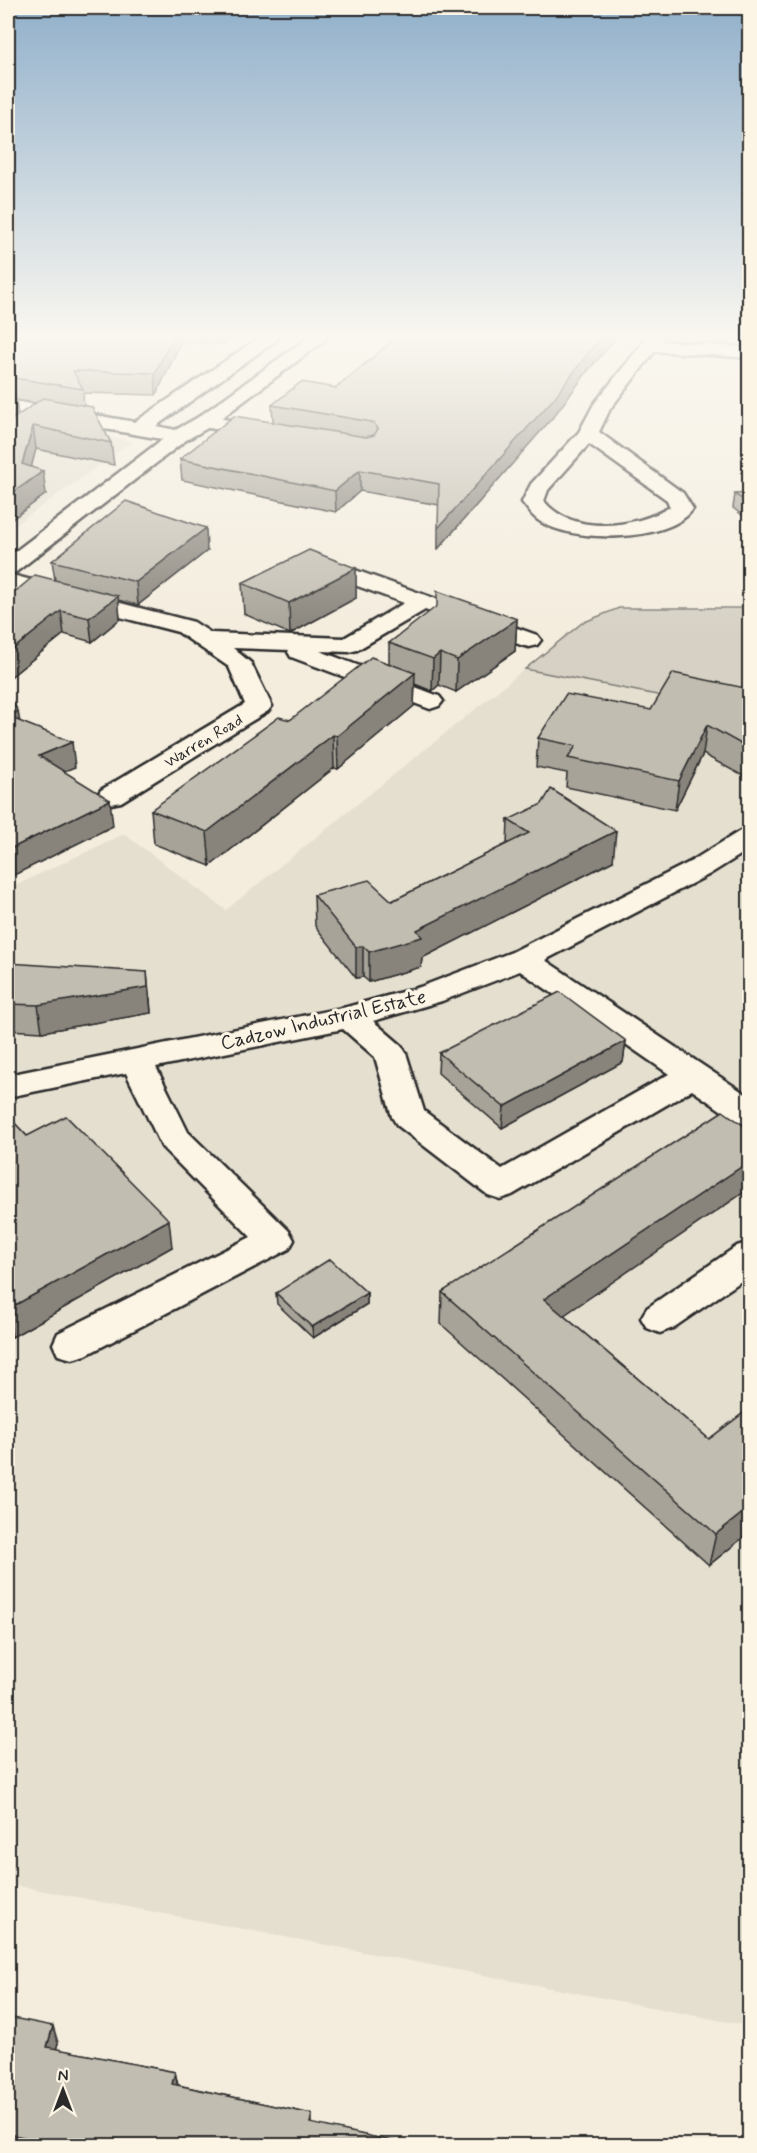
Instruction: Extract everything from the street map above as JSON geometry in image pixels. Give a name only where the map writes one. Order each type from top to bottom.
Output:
[{"type":"street","points":[[172,434],[179,436]]},
{"type":"street","points":[[8,567],[182,434]]},
{"type":"street","points":[[588,434],[538,488],[533,502],[546,516],[572,526],[612,531],[648,527],[670,519],[682,509],[676,497],[589,434]]},
{"type":"street","points":[[316,563],[529,640]]},
{"type":"street","name":"Warren Road","points":[[8,581],[186,627],[239,663],[259,706],[111,796]]},
{"type":"street","points":[[205,640],[349,645],[422,602]]},
{"type":"street","points":[[274,642],[430,701]]},
{"type":"street","name":"Cadzow Industrial Estate","points":[[8,1086],[349,1017],[431,994],[523,959],[700,868],[750,837]]},
{"type":"street","points":[[523,959],[750,1114]]},
{"type":"street","points":[[349,1017],[390,1053],[409,1118],[500,1186],[693,1075]]},
{"type":"street","points":[[72,1344],[276,1240],[174,1139],[137,1061]]},
{"type":"street","points":[[660,1318],[750,1256]]},
{"type":"shaded area","points":[[8,434],[95,434],[133,441],[8,530]]},
{"type":"shaded area","points":[[619,608],[749,608],[749,713],[525,669],[582,623]]},
{"type":"shaded area","points":[[525,669],[749,713],[749,2026],[8,1884],[8,889],[124,834],[226,910]]},
{"type":"building","points":[[8,434],[31,434],[22,464],[43,471],[8,496]]},
{"type":"building","points":[[72,434],[106,434],[111,443]]},
{"type":"building","points":[[211,434],[350,434],[366,437],[374,435],[522,434],[438,528],[439,484],[360,470],[335,491],[180,459]]},
{"type":"building","points":[[750,493],[750,505],[735,494]]},
{"type":"building","points":[[126,501],[206,528],[136,582],[52,561]]},
{"type":"building","points":[[309,550],[356,568],[289,603],[242,583]]},
{"type":"building","points":[[35,575],[118,596],[89,618],[61,611],[8,653],[8,592],[17,590]]},
{"type":"building","points":[[437,591],[517,619],[457,660],[440,653],[433,659],[389,643],[437,606]]},
{"type":"building","points":[[371,657],[415,673],[337,736],[333,735],[207,832],[151,810],[279,717],[290,720]]},
{"type":"building","points":[[673,673],[750,689],[750,749],[707,725],[679,781],[568,758],[576,746],[538,738],[566,694],[651,710]]},
{"type":"building","points":[[8,694],[18,711],[9,717],[72,742],[39,756],[110,800],[8,850]]},
{"type":"building","points":[[551,789],[616,831],[417,930],[422,937],[369,952],[363,946],[356,947],[314,895],[369,880],[392,901],[529,833],[508,820],[542,804]]},
{"type":"building","points":[[8,963],[147,972],[148,987],[38,1005],[8,1004]]},
{"type":"building","points":[[560,992],[626,1041],[504,1107],[439,1053]]},
{"type":"building","points":[[723,1111],[750,1130],[750,1161],[544,1299],[709,1439],[750,1408],[750,1507],[716,1534],[442,1292]]},
{"type":"building","points":[[8,1116],[27,1136],[66,1116],[169,1220],[8,1309]]},
{"type":"building","points":[[330,1259],[367,1293],[312,1327],[276,1293]]},
{"type":"building","points":[[8,2017],[53,2026],[47,2047],[175,2072],[172,2084],[312,2114],[310,2123],[410,2145],[64,2145],[8,2134]]}]
